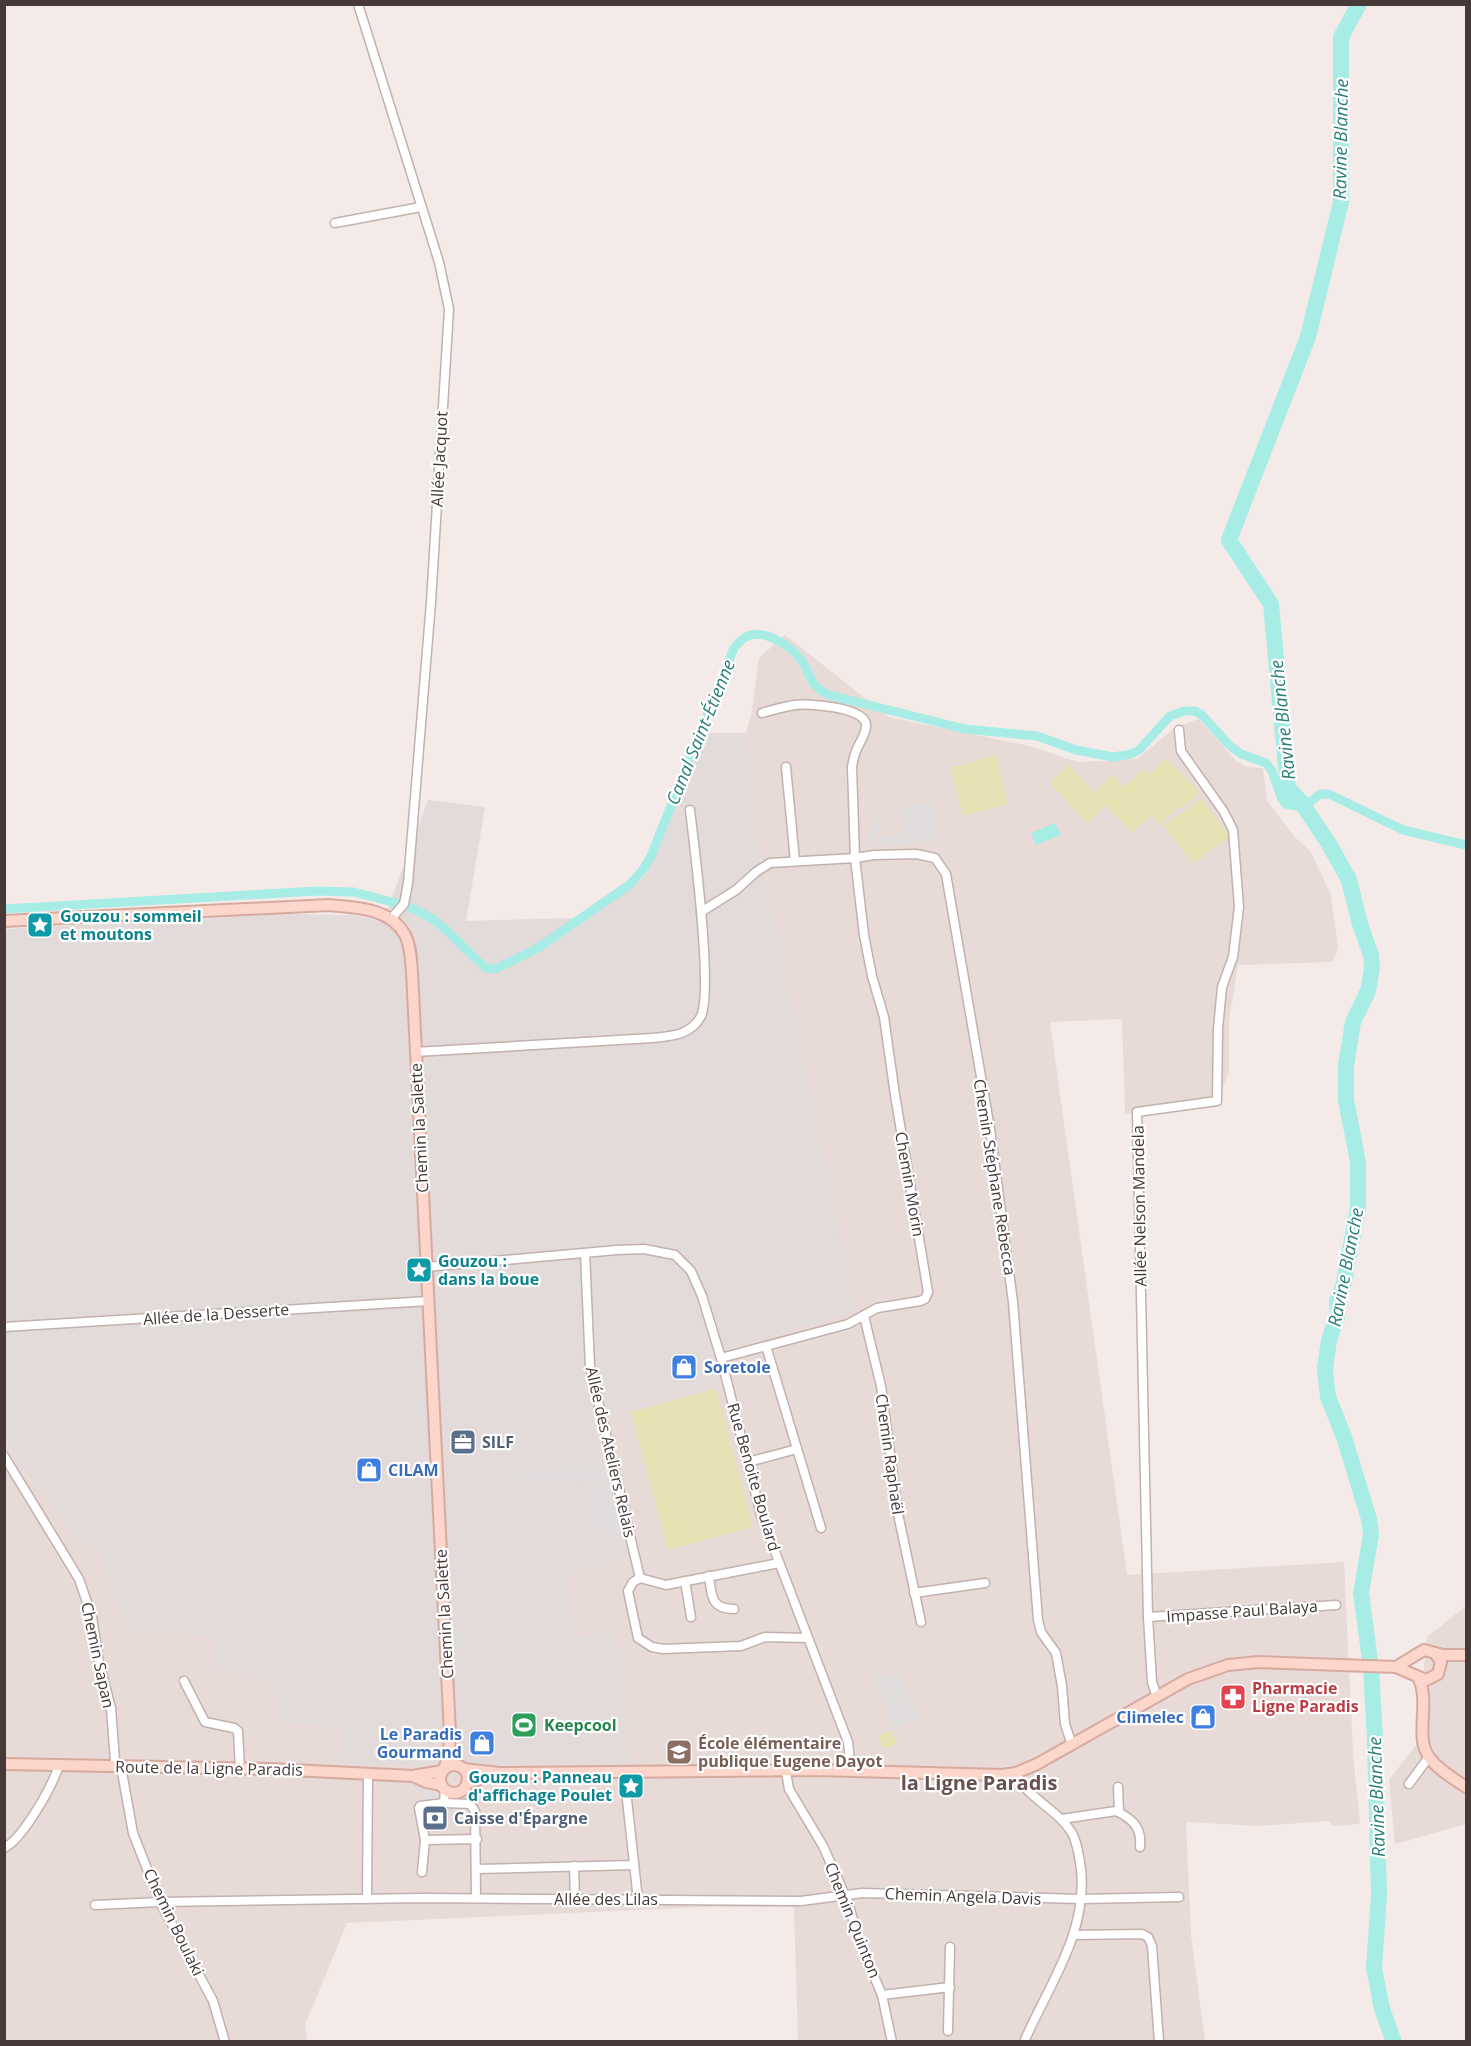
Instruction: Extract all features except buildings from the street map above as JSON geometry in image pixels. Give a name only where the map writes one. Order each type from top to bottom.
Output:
[{"type":"main road","points":[[4,921],[328,905],[373,910],[390,920]]},
{"type":"main road","name":"Chemin la Salette","points":[[390,920],[405,935],[410,952],[450,1733],[449,1754],[443,1770]]},
{"type":"main road","points":[[1396,1667],[1424,1650],[1443,1655],[1466,1655]]},
{"type":"main road","points":[[463,1768],[468,1777],[462,1790],[456,1792],[443,1788],[440,1780],[443,1770],[452,1765],[499,1773],[851,1771],[1002,1775],[1016,1773],[1072,1745],[1188,1679],[1228,1665],[1259,1662],[1396,1667],[1426,1680],[1438,1674],[1441,1666],[1435,1653]]},
{"type":"main road","points":[[1441,1666],[1466,1655]]},
{"type":"main road","points":[[1413,1657],[1411,1666],[1423,1690],[1423,1736],[1429,1756],[1467,1787]]},
{"type":"main road","points":[[1424,1707],[1433,1678]]},
{"type":"main road","name":"Chemin la Salette","points":[[450,1733],[463,1768]]},
{"type":"main road","name":"Route de la Ligne Paradis","points":[[4,1764],[240,1769],[413,1776],[443,1770]]},
{"type":"main road","points":[[467,1783],[499,1773]]},
{"type":"main road","name":"Route de la Ligne Paradis","points":[[413,1776],[443,1788]]},
{"type":"street","name":"Allée Jacquot","points":[[358,4],[439,262],[449,309],[431,603],[408,883],[404,904],[390,920]]},
{"type":"street","points":[[335,223],[421,207]]},
{"type":"street","points":[[762,713],[793,705],[813,704],[853,712],[863,717],[866,725],[865,732],[852,767],[855,858]]},
{"type":"street","name":"Allée Nelson Mandela","points":[[1157,1697],[1152,1682],[1148,1617],[1137,1112],[1217,1101],[1218,1029],[1222,987],[1233,957],[1239,907],[1233,830],[1224,812],[1180,751],[1179,730]]},
{"type":"street","points":[[786,767],[795,861]]},
{"type":"street","points":[[415,1052],[678,1035],[694,1025],[704,1011],[705,994],[701,912],[690,810]]},
{"type":"street","name":"Chemin Stéphane Rebecca","points":[[701,912],[736,890],[766,864],[874,855],[926,855],[937,859],[946,874],[990,1129],[1013,1302],[1038,1620],[1041,1632],[1056,1653],[1062,1686],[1065,1724],[1072,1745]]},
{"type":"street","name":"Chemin Morin","points":[[721,1358],[848,1324],[877,1308],[925,1299],[928,1292],[884,1017],[872,976],[864,935],[855,858]]},
{"type":"street","name":"Rue Benoite Boulard","points":[[585,1253],[644,1249],[675,1255],[691,1271],[702,1296],[721,1358],[761,1515],[848,1742],[851,1771]]},
{"type":"street","points":[[426,1267],[585,1253]]},
{"type":"street","name":"Allée des Ateliers Relais","points":[[585,1253],[590,1367],[640,1578]]},
{"type":"street","name":"Allée de la Desserte","points":[[4,1327],[428,1300]]},
{"type":"street","name":"Chemin Raphaël","points":[[864,1316],[883,1396],[898,1514],[921,1622]]},
{"type":"street","points":[[766,1346],[821,1528]]},
{"type":"street","points":[[748,1462],[797,1449]]},
{"type":"street","name":"Chemin Sapan","points":[[4,1456],[79,1579],[86,1596],[92,1617],[99,1663],[108,1695],[115,1761],[119,1766]]},
{"type":"street","points":[[779,1563],[666,1585],[640,1578],[633,1582],[628,1591],[638,1638],[651,1647],[663,1649],[741,1646],[765,1637],[807,1638]]},
{"type":"street","points":[[709,1576],[716,1604],[723,1609],[734,1609]]},
{"type":"street","points":[[685,1581],[691,1617]]},
{"type":"street","points":[[914,1593],[984,1582]]},
{"type":"street","name":"Impasse Paul Balaya","points":[[1148,1617],[1336,1605]]},
{"type":"street","points":[[184,1681],[205,1722],[234,1728],[238,1731],[240,1769]]},
{"type":"street","points":[[1409,1784],[1429,1756]]},
{"type":"street","points":[[4,1848],[14,1842],[25,1829],[59,1765]]},
{"type":"street","name":"Chemin Boulaki","points":[[119,1766],[133,1833],[160,1902],[213,2001],[225,2042]]},
{"type":"street","points":[[624,1772],[638,1900]]},
{"type":"street","name":"Chemin Quinton","points":[[786,1772],[789,1789],[823,1846],[845,1895],[859,1941],[882,1995],[892,2042]]},
{"type":"street","points":[[1016,1773],[1023,1785],[1062,1819],[1072,1833],[1079,1852],[1082,1880],[1081,1899],[1073,1935],[1063,1963],[1024,2042]]},
{"type":"street","points":[[367,1899],[368,1774]]},
{"type":"street","points":[[1118,1787],[1119,1812]]},
{"type":"street","points":[[443,1788],[444,1803]]},
{"type":"street","points":[[422,1872],[425,1840],[420,1806],[444,1803],[470,1804],[475,1811],[477,1898]]},
{"type":"street","points":[[1062,1819],[1112,1811],[1119,1812],[1137,1827],[1141,1837],[1140,1847]]},
{"type":"street","points":[[425,1840],[477,1839]]},
{"type":"street","points":[[477,1869],[634,1865]]},
{"type":"street","points":[[574,1866],[575,1899]]},
{"type":"street","name":"Chemin Angela Davis","points":[[845,1895],[879,1893],[1081,1899],[1179,1897]]},
{"type":"street","name":"Allée des Lilas","points":[[95,1905],[160,1902],[477,1898],[801,1901],[845,1895]]},
{"type":"street","points":[[1073,1935],[1142,1934],[1148,1937],[1152,1946],[1160,2042]]},
{"type":"street","points":[[948,2031],[950,1947]]},
{"type":"street","points":[[882,1995],[950,1987]]},
{"type":"shaded area","points":[[785,635],[889,717],[1029,746],[1078,762],[1137,759],[1176,727],[1199,719],[1236,761],[1247,767],[1263,768],[1267,801],[1296,838],[1311,852],[1331,895],[1338,948],[1332,962],[1238,965],[1229,1020],[1229,1072],[1217,1101],[1125,1114],[1122,1019],[1050,1022],[1127,1575],[1344,1562],[1353,1753],[1360,1824],[1333,1826],[1328,1821],[1259,1826],[1186,1822],[1191,1935],[1205,2041],[798,2041],[794,1907],[706,1907],[347,1923],[305,2025],[307,2041],[5,2041],[4,1441],[37,1484],[98,1544],[112,1593],[131,1630],[215,1637],[214,1670],[237,1671],[274,1687],[277,1695],[278,1723],[341,1727],[629,1762],[619,1650],[616,1649],[613,1631],[572,1639],[567,1573],[632,1559],[593,1417],[718,1385],[710,1352],[855,1311],[787,978],[747,798],[746,733],[752,711],[759,658]]},
{"type":"shaded area","points":[[701,733],[746,733],[747,798],[856,1311],[710,1352],[718,1385],[593,1418],[632,1559],[567,1573],[572,1638],[613,1631],[616,1648],[619,1650],[629,1763],[340,1764],[341,1727],[278,1723],[277,1695],[274,1687],[237,1671],[214,1670],[215,1637],[131,1630],[112,1593],[98,1544],[82,1547],[5,1441],[5,929],[287,914],[350,915],[371,918],[380,922],[388,908],[428,800],[485,807],[466,921],[573,918],[635,885],[644,876],[656,854]]},
{"type":"shaded area","points":[[996,755],[1008,804],[963,816],[951,768]]},
{"type":"shaded area","points":[[1166,758],[1199,792],[1181,809],[1178,807],[1160,825],[1151,815],[1132,833],[1106,805],[1087,823],[1050,783],[1069,765],[1094,793],[1113,775],[1124,787],[1143,769],[1149,775]]},
{"type":"shaded area","points":[[1201,798],[1230,836],[1193,864],[1164,826]]},
{"type":"shaded area","points":[[930,801],[941,839],[878,847],[879,839],[903,833],[897,810]]},
{"type":"shaded area","points":[[882,817],[875,844],[866,844],[875,819]]},
{"type":"shaded area","points":[[716,1389],[753,1527],[668,1550],[631,1412]]},
{"type":"shaded area","points":[[605,1466],[610,1481],[514,1482],[513,1471]]},
{"type":"shaded area","points":[[586,1483],[610,1484],[621,1530],[620,1537],[601,1530],[588,1529]]},
{"type":"shaded area","points":[[1466,1606],[1466,1824],[1395,1844],[1389,1780],[1416,1745],[1427,1637]]},
{"type":"shaded area","points":[[873,1674],[901,1675],[919,1718],[894,1729]]},
{"type":"shaded area","points":[[891,1730],[897,1744],[883,1749],[878,1736]]},
{"type":"shaded area","points":[[420,1788],[437,1789],[456,1797],[470,1792],[469,1810],[426,1813]]},
{"type":"water","points":[[1055,823],[1061,835],[1036,845],[1031,833]]},
{"type":"waterway","name":"Ravine Blanche","points":[[1359,4],[1341,37],[1341,202],[1308,337],[1229,540],[1271,604],[1288,788],[1301,802],[1329,844],[1349,880],[1360,924],[1371,955],[1372,968],[1368,991],[1353,1022],[1346,1066],[1346,1100],[1358,1162],[1358,1208],[1343,1287],[1337,1300],[1338,1314],[1329,1340],[1325,1368],[1328,1397],[1344,1437],[1369,1519],[1371,1535],[1361,1593],[1371,1668],[1375,1740],[1379,1894],[1374,1968],[1382,2009],[1394,2042]]},
{"type":"waterway","name":"Canal Saint-Étienne","points":[[411,908],[432,919],[486,968],[495,969],[538,948],[629,885],[642,871],[651,856],[734,648],[744,638],[755,634],[770,637],[791,649],[801,660],[817,687],[829,695],[965,729],[1037,736],[1076,750],[1113,757],[1139,750],[1170,716],[1184,711],[1195,711],[1202,715],[1229,745],[1241,754],[1266,763],[1272,771],[1286,804],[1304,807],[1320,794],[1329,794],[1403,830],[1466,845]]},
{"type":"waterway","name":"Canal Saint-Étienne","points":[[4,909],[317,891],[354,892],[400,904]]},
{"type":"place","name":"Gouzou : sommeil et moutons","points":[[40,925]]},
{"type":"place","name":"Gouzou : dans la boue","points":[[419,1270]]},
{"type":"place","name":"Soretole","points":[[684,1367]]},
{"type":"place","name":"SILF","points":[[463,1442]]},
{"type":"place","name":"CILAM","points":[[369,1470]]},
{"type":"place","name":"Pharmacie Ligne Paradis","points":[[1233,1697]]},
{"type":"place","name":"Climelec","points":[[1203,1717]]},
{"type":"place","name":"Keepcool","points":[[524,1725]]},
{"type":"place","name":"Le Paradis Gourmand","points":[[482,1743]]},
{"type":"place","name":"École élémentaire publique Eugene Dayot","points":[[679,1752]]},
{"type":"place","name":"Gouzou : Panneau d'affichage Poulet","points":[[631,1786]]},
{"type":"place","name":"Caisse d'Épargne","points":[[435,1818]]},
{"type":"district","name":"la Ligne Paradis","points":[[979,1782]]}]
